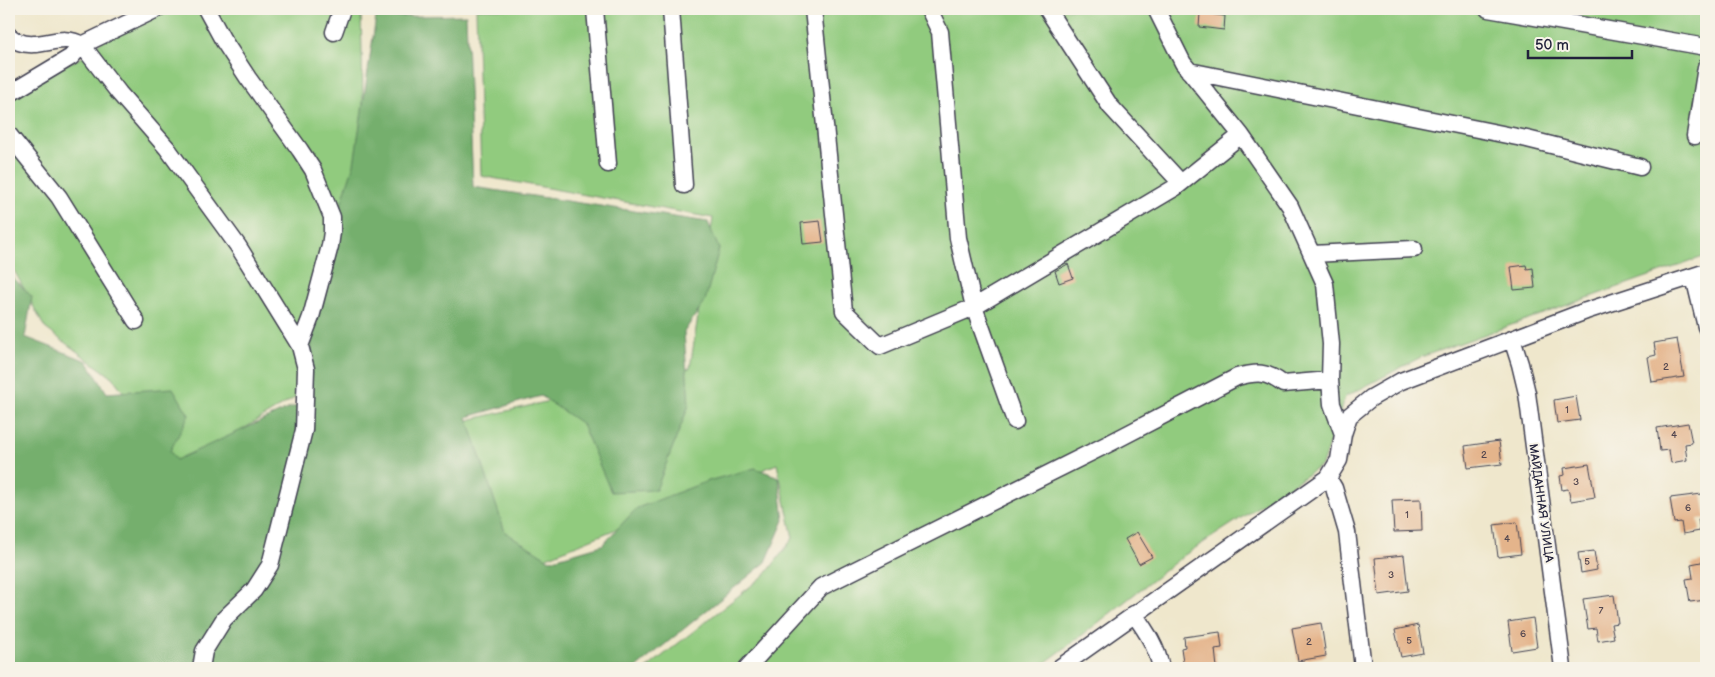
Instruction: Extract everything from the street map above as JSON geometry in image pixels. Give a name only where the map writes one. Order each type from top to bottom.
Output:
[{"type":"street","points":[[9,94],[71,57],[82,45],[157,9]]},
{"type":"street","points":[[206,9],[223,40],[248,78],[313,170],[332,217],[330,246],[311,317],[300,346]]},
{"type":"street","points":[[334,32],[342,9]]},
{"type":"street","points":[[594,9],[608,164]]},
{"type":"street","points":[[671,9],[684,184]]},
{"type":"street","points":[[813,9],[844,311],[880,346],[974,307],[1181,183],[1241,135]]},
{"type":"street","points":[[929,9],[940,32],[958,238],[974,307],[1015,421]]},
{"type":"street","points":[[1047,9],[1110,106],[1181,183]]},
{"type":"street","points":[[1156,9],[1183,63],[1241,135],[1290,206],[1326,284],[1331,344],[1330,380],[1332,404],[1343,434]]},
{"type":"street","points":[[1488,9],[1706,47]]},
{"type":"street","points":[[9,36],[19,42],[35,44],[56,40],[74,40],[82,45],[119,93],[167,148],[212,209],[238,246],[300,346],[306,369],[304,430],[270,565],[254,590],[224,619],[204,651],[201,668]]},
{"type":"street","points":[[1694,136],[1706,67]]},
{"type":"street","points":[[1189,70],[1527,139],[1640,167]]},
{"type":"street","points":[[9,134],[59,196],[136,320]]},
{"type":"street","points":[[1312,254],[1414,250]]},
{"type":"street","points":[[1059,668],[1328,478],[1340,460],[1343,434],[1349,416],[1371,398],[1401,381],[1586,311],[1700,274],[1706,327]]},
{"type":"street","name":"МАЙДАННАЯ УЛИЦА","points":[[1512,340],[1527,393],[1563,668]]},
{"type":"street","points":[[747,668],[822,587],[1112,442],[1237,377],[1254,373],[1271,375],[1283,384],[1330,380]]},
{"type":"street","points":[[1328,478],[1334,488],[1347,532],[1363,668]]},
{"type":"street","points":[[1134,614],[1149,635],[1159,656],[1161,668]]},
{"type":"green space","points":[[171,9],[367,9],[361,10],[365,179],[311,388],[179,468],[113,378],[45,328],[9,261],[9,87],[83,57],[106,37]]},
{"type":"green space","points":[[476,9],[1706,9],[1706,256],[1421,357],[1345,397],[1322,465],[1183,556],[1038,668],[647,668],[766,574],[793,538],[777,464],[510,572],[460,422],[690,368],[713,218],[481,176]]},
{"type":"green space","points":[[466,15],[473,187],[708,222],[719,249],[705,301],[684,332],[689,405],[656,490],[611,492],[582,424],[541,396],[467,417],[505,532],[550,560],[602,545],[637,508],[708,481],[755,468],[779,477],[784,520],[766,562],[636,668],[9,668],[9,273],[32,297],[25,337],[87,361],[107,393],[173,388],[189,415],[170,451],[176,460],[292,407],[310,406],[312,331],[310,299],[354,164],[376,17]]},
{"type":"building","points":[[1200,13],[1225,16],[1224,30],[1199,27]]},
{"type":"building","points":[[820,221],[823,242],[803,244],[801,223]]},
{"type":"building","points":[[1068,264],[1073,278],[1059,283],[1055,271]]},
{"type":"building","points":[[1526,265],[1527,269],[1533,268],[1535,288],[1514,290],[1511,267]]},
{"type":"building","points":[[1677,339],[1684,377],[1652,382],[1648,357],[1656,355],[1654,343]]},
{"type":"building","points":[[1576,396],[1580,420],[1557,423],[1554,400]]},
{"type":"building","points":[[1688,423],[1692,443],[1685,444],[1687,460],[1671,463],[1669,450],[1660,451],[1657,428]]},
{"type":"building","points":[[1499,441],[1502,464],[1468,468],[1465,446]]},
{"type":"building","points":[[1589,464],[1595,497],[1571,501],[1568,489],[1562,490],[1560,476],[1565,475],[1564,468]]},
{"type":"building","points":[[1702,494],[1706,518],[1698,519],[1700,531],[1683,534],[1681,522],[1674,523],[1670,498]]},
{"type":"building","points":[[1421,499],[1422,531],[1394,532],[1392,500]]},
{"type":"building","points":[[1517,522],[1521,554],[1498,557],[1494,525]]},
{"type":"building","points":[[1137,532],[1152,557],[1139,564],[1125,539]]},
{"type":"building","points":[[1594,551],[1597,570],[1581,573],[1578,553]]},
{"type":"building","points":[[1404,555],[1408,591],[1379,595],[1375,558]]},
{"type":"building","points":[[1706,561],[1706,600],[1690,602],[1686,579],[1693,578],[1691,564]]},
{"type":"building","points":[[1614,595],[1618,623],[1611,624],[1614,638],[1598,641],[1596,628],[1588,629],[1583,599]]},
{"type":"building","points":[[1533,618],[1537,647],[1512,651],[1508,622]]},
{"type":"building","points":[[1321,623],[1326,656],[1298,661],[1292,628]]},
{"type":"building","points":[[1418,625],[1423,653],[1401,657],[1395,630]]},
{"type":"building","points":[[1220,632],[1222,648],[1215,649],[1217,668],[1184,668],[1181,648],[1185,647],[1184,637]]}]
